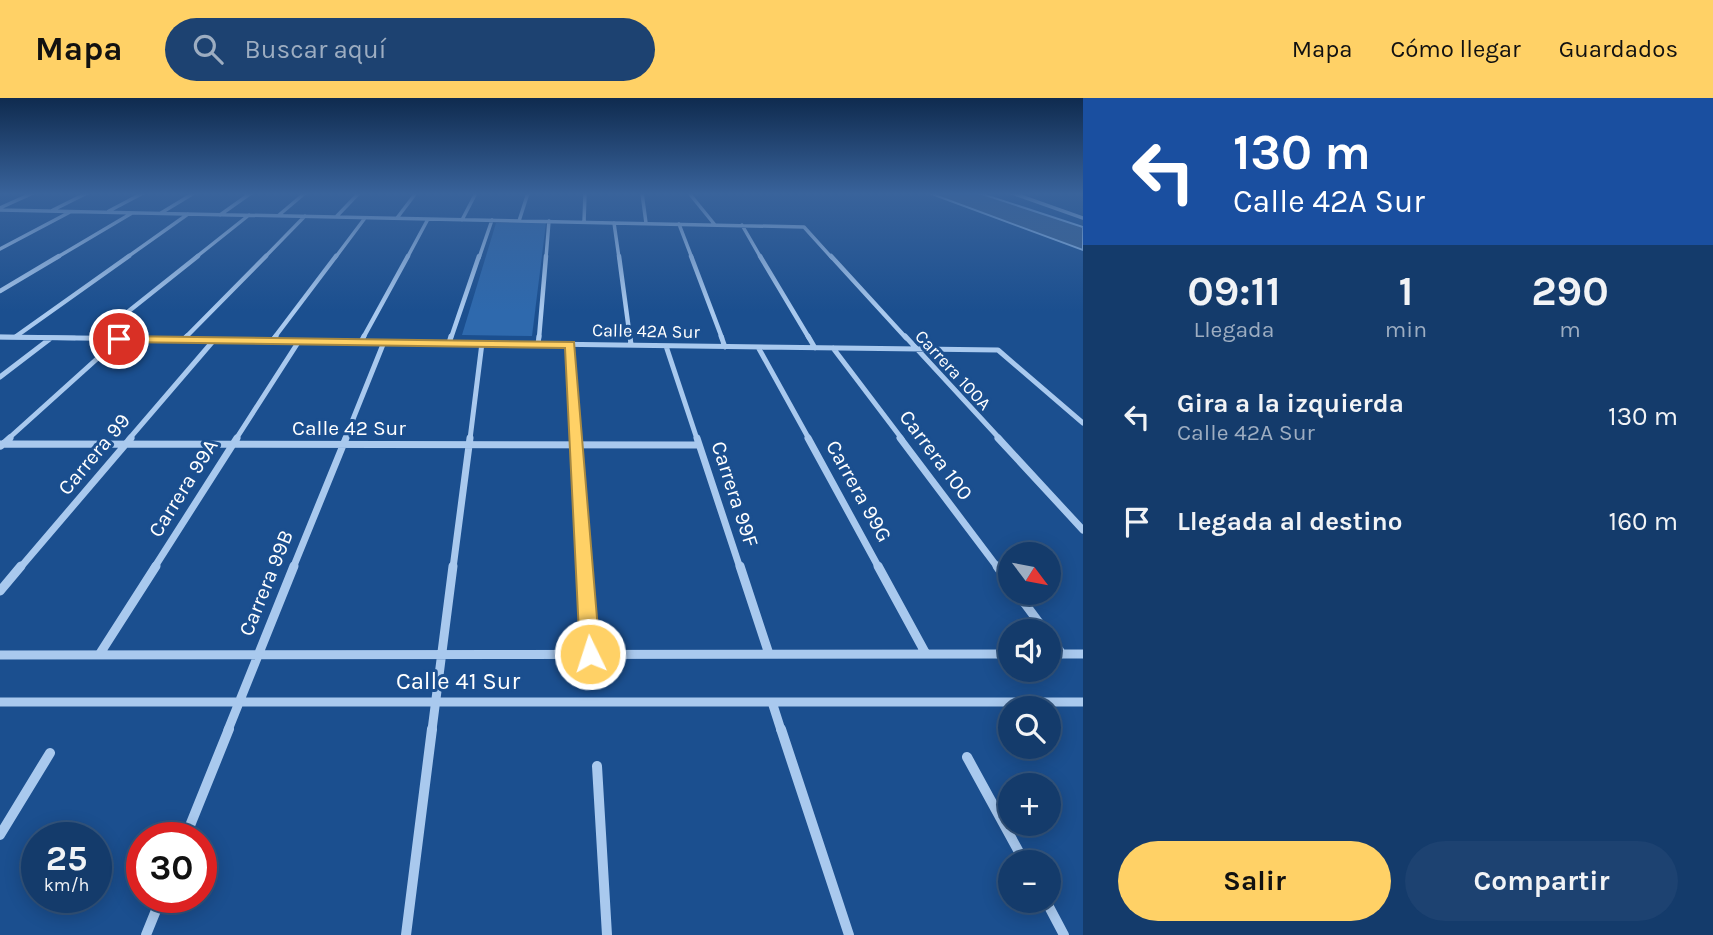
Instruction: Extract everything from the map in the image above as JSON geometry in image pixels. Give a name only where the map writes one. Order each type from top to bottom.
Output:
[{"type":"street","points":[[0,249],[32,232]]},
{"type":"street","points":[[0,291],[100,232]]},
{"type":"street","points":[[15,337],[163,232]]},
{"type":"street","points":[[94,338],[228,232]]},
{"type":"street","points":[[184,340],[289,232]]},
{"type":"street","points":[[272,341],[354,232]]},
{"type":"street","points":[[361,342],[421,232]]},
{"type":"street","points":[[449,343],[488,232]]},
{"type":"street","points":[[538,344],[548,232]]},
{"type":"street","points":[[615,232],[631,345]]},
{"type":"street","points":[[682,232],[725,346]]},
{"type":"street","points":[[746,232],[815,348]]},
{"type":"street","name":"Carrera 100A","points":[[809,232],[1083,530]]},
{"type":"street","name":"Calle 42A Sur","points":[[0,337],[998,350],[1083,423]]},
{"type":"street","points":[[0,377],[51,338]]},
{"type":"street","points":[[1,445],[119,339]]},
{"type":"street","name":"Carrera 99","points":[[0,591],[214,340]]},
{"type":"street","name":"Carrera 99A","points":[[99,655],[299,341]]},
{"type":"street","name":"Carrera 99B","points":[[191,822],[384,342]]},
{"type":"street","points":[[406,935],[482,343]]},
{"type":"street","points":[[570,344],[590,654]]},
{"type":"street","name":"Carrera 99F","points":[[666,346],[769,654]]},
{"type":"street","name":"Carrera 99G","points":[[758,347],[926,654]]},
{"type":"street","name":"Carrera 100","points":[[834,348],[998,568]]},
{"type":"street","name":"Calle 42 Sur","points":[[1,445],[699,445]]},
{"type":"street","name":"Calle 41 Sur","points":[[0,655],[998,654]]},
{"type":"street","points":[[1062,654],[1083,654]]},
{"type":"street","name":"Calle 41 Sur","points":[[0,702],[1083,702]]},
{"type":"street","points":[[772,702],[849,935]]},
{"type":"street","points":[[0,835],[50,753]]},
{"type":"street","points":[[967,757],[1018,850]]},
{"type":"street","points":[[597,766],[607,935]]},
{"type":"street","points":[[146,935],[155,913]]},
{"type":"street","points":[[1052,913],[1064,935]]},
{"type":"shaded area","points":[[493,232],[545,232],[532,336],[462,335]]},
{"type":"shaded area","points":[[1035,232],[1083,232],[1083,250]]},
{"type":"route","points":[[119,339],[570,344],[590,654]]}]
